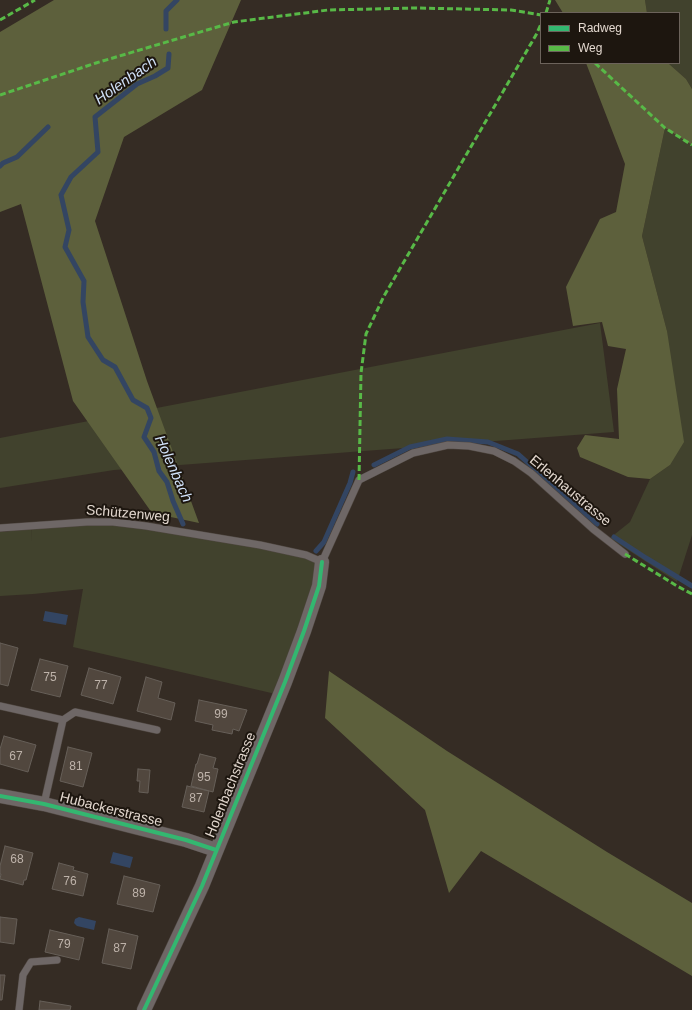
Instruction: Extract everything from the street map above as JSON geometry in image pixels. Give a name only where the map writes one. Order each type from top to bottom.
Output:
[{"type":"street","name":"Holenbachstrasse","points":[[144,1010],[202,886],[285,682],[319,586],[322,562]]},
{"type":"street","name":"Hubackerstrasse","points":[[0,796],[44,804],[186,840],[216,850]]},
{"type":"lane","name":"Erlenhaustrasse","points":[[360,480],[413,452],[448,445],[469,446],[494,451],[514,461],[530,473],[593,529],[625,554]]},
{"type":"lane","name":"Holenbachstrasse","points":[[322,562],[360,480]]},
{"type":"lane","name":"Schützenweg","points":[[0,528],[87,522],[113,522],[260,545],[306,556],[322,562]]},
{"type":"lane","points":[[0,706],[63,720]]},
{"type":"lane","points":[[44,804],[63,720],[75,712],[157,730]]},
{"type":"lane","points":[[19,1010],[23,975],[31,962],[57,960]]},
{"type":"green space","points":[[54,0],[241,0],[202,90],[124,137],[95,221],[147,381],[199,523],[152,513],[73,401],[21,204],[0,212],[0,32]]},
{"type":"green space","points":[[555,0],[645,0],[647,12],[562,12]]},
{"type":"green space","points":[[645,0],[692,0],[692,89],[686,79],[669,64],[680,64],[680,12],[647,12]]},
{"type":"green space","points":[[586,64],[669,64],[686,79],[692,89],[692,145],[665,128],[642,236],[667,331],[684,442],[670,465],[650,479],[628,477],[580,457],[577,448],[585,435],[619,439],[617,389],[626,349],[608,346],[602,322],[573,326],[566,287],[600,219],[616,212],[625,164]]},
{"type":"green space","points":[[665,128],[692,145],[692,535],[677,582],[610,538],[630,522],[650,479],[670,465],[667,331],[642,236]]},
{"type":"green space","points":[[600,323],[614,432],[114,470],[0,488],[0,438]]},
{"type":"green space","points":[[113,522],[260,545],[322,562],[280,695],[73,647],[83,589],[0,596],[0,532],[31,529],[32,542],[31,525]]},
{"type":"green space","points":[[329,671],[447,751],[607,852],[692,903],[692,976],[481,851],[449,893],[425,810],[325,718]]},
{"type":"water","points":[[45,611],[68,615],[66,625],[43,621]]},
{"type":"water","points":[[113,852],[133,857],[130,868],[110,863]]},
{"type":"water","points":[[79,917],[96,921],[94,930],[77,926],[74,923],[75,919]]},
{"type":"building","points":[[0,643],[18,648],[8,686],[0,684]]},
{"type":"building","points":[[40,659],[68,666],[60,697],[31,690]]},
{"type":"building","points":[[89,668],[121,677],[113,704],[81,695]]},
{"type":"building","points":[[146,677],[162,682],[158,698],[175,703],[171,720],[137,711]]},
{"type":"building","points":[[199,700],[247,710],[239,731],[233,729],[232,734],[212,730],[213,725],[195,721]]},
{"type":"building","points":[[4,736],[36,745],[28,772],[0,764],[0,749]]},
{"type":"building","points":[[68,747],[92,753],[83,787],[60,781]]},
{"type":"building","points":[[200,754],[216,758],[213,768],[218,769],[213,792],[191,786]]},
{"type":"building","points":[[138,769],[150,770],[148,793],[139,792],[140,781],[137,781]]},
{"type":"building","points":[[187,786],[209,791],[204,812],[182,807]]},
{"type":"building","points":[[5,846],[33,853],[26,880],[24,880],[23,885],[0,879],[0,866]]},
{"type":"building","points":[[59,863],[74,867],[73,870],[88,874],[83,896],[52,889]]},
{"type":"building","points":[[124,876],[160,885],[153,912],[117,904]]},
{"type":"building","points":[[0,917],[17,919],[14,944],[0,942]]},
{"type":"building","points":[[109,929],[138,936],[131,969],[102,963]]},
{"type":"building","points":[[50,930],[84,938],[79,960],[45,952]]},
{"type":"building","points":[[0,975],[5,975],[2,1000],[0,1000]]},
{"type":"building","points":[[40,1001],[71,1006],[70,1010],[39,1010]]},
{"type":"waterway","points":[[166,29],[166,11],[177,0]]},
{"type":"waterway","name":"Holenbach","points":[[169,54],[168,68],[137,84],[95,117],[98,152],[71,177],[61,195],[69,230],[65,247],[84,281],[83,302],[88,337],[103,360],[115,367],[133,400],[147,408],[151,418],[144,437],[154,452],[159,471],[167,482],[183,524]]},
{"type":"waterway","points":[[0,166],[3,163],[17,157],[48,127]]},
{"type":"waterway","points":[[374,465],[410,447],[447,439],[488,442],[518,454],[597,524]]},
{"type":"waterway","points":[[316,551],[324,542],[350,483],[353,472]]},
{"type":"waterway","points":[[614,537],[692,586]]},
{"type":"marked path","points":[[0,20],[35,0]]},
{"type":"marked path","points":[[546,12],[550,0]]},
{"type":"marked path","points":[[0,95],[96,63],[234,22],[328,10],[416,8],[511,10],[540,15]]},
{"type":"marked path","points":[[359,480],[361,373],[366,334],[384,296],[540,26]]},
{"type":"marked path","points":[[596,64],[665,128],[692,145]]},
{"type":"marked path","points":[[625,554],[692,594]]},
{"type":"cycle path","points":[[144,1010],[202,886],[285,682],[319,586],[322,562]]},
{"type":"cycle path","points":[[0,796],[44,804],[186,840],[216,850]]}]
